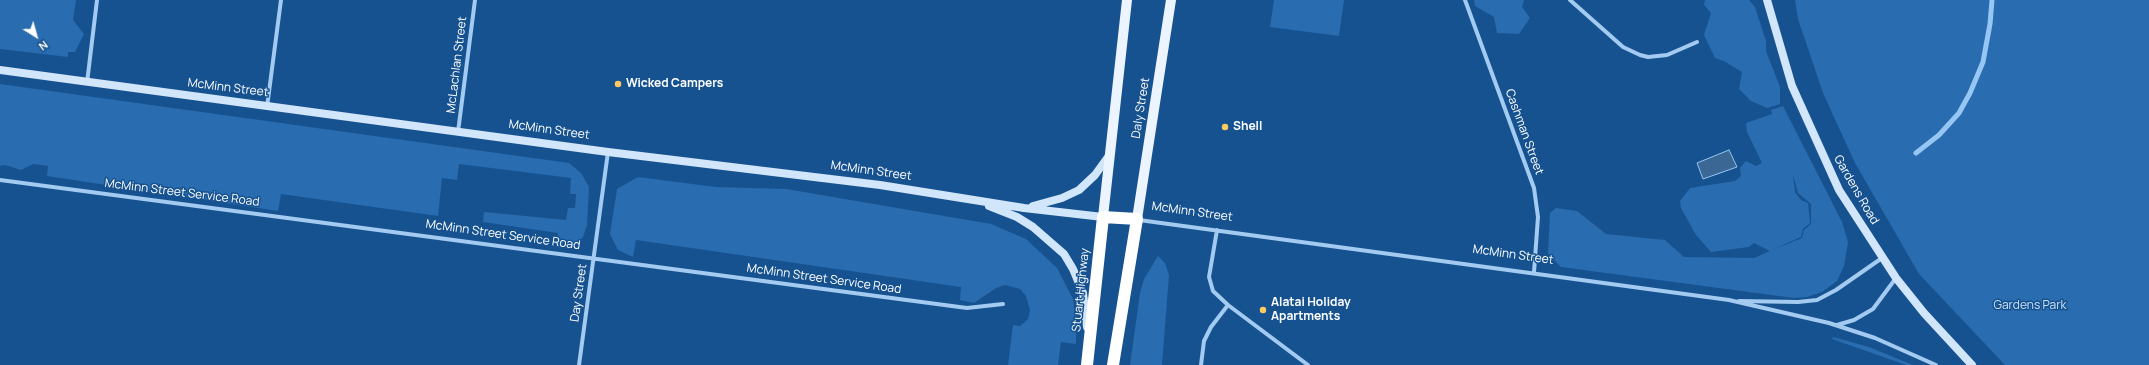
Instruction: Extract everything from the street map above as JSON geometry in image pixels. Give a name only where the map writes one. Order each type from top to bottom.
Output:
[{"type":"highway","name":"McMinn Street","points":[[1103,217],[1137,219]]},
{"type":"highway","name":"Stuart Highway","points":[[1088,359],[1103,217]]},
{"type":"highway","points":[[1114,365],[1137,219]]},
{"type":"main road","points":[[1103,217],[1108,157],[1127,0]]},
{"type":"main road","name":"Daly Street","points":[[1137,219],[1171,0]]},
{"type":"street","points":[[87,83],[97,0]]},
{"type":"street","points":[[267,107],[281,0]]},
{"type":"street","name":"McLachlan Street","points":[[458,132],[475,0]]},
{"type":"street","points":[[1570,0],[1623,47],[1640,55],[1648,57],[1667,55],[1696,42]]},
{"type":"street","name":"Gardens Road","points":[[1767,0],[1792,86],[1808,125],[1840,190],[1896,278],[1924,313],[1972,365]]},
{"type":"street","name":"Cashman Street","points":[[1465,1],[1534,188],[1538,217],[1534,272]]},
{"type":"street","name":"McMinn Street","points":[[3,71],[608,152],[880,185],[1024,208],[1103,217]]},
{"type":"street","name":"Day Street","points":[[579,365],[595,258],[608,152]]},
{"type":"street","points":[[1024,208],[1049,203],[1079,190],[1095,175],[1108,157]]},
{"type":"street","name":"McMinn Street Service Road","points":[[0,180],[967,308],[1003,304]]},
{"type":"street","points":[[960,198],[986,205],[1017,217],[1046,236],[1064,254],[1074,269],[1083,293],[1088,359]]},
{"type":"street","name":"McMinn Street","points":[[1137,219],[1534,272],[1729,300]]},
{"type":"street","points":[[1216,230],[1209,277],[1213,291],[1228,305],[1308,365]]},
{"type":"street","points":[[1729,300],[1798,302],[1817,300],[1836,290],[1882,258]]},
{"type":"street","points":[[1837,326],[1854,320],[1873,309],[1896,278]]},
{"type":"street","points":[[1729,300],[1837,326],[1875,338],[1927,363],[1936,365]]},
{"type":"street","points":[[1201,365],[1204,341],[1211,327],[1228,305]]},
{"type":"green space","points":[[0,0],[76,0],[73,20],[84,34],[75,52],[68,52],[68,57],[0,49]]},
{"type":"green space","points":[[1274,0],[1344,0],[1339,36],[1270,27]]},
{"type":"green space","points":[[1474,0],[1524,0],[1522,7],[1530,18],[1519,34],[1497,33],[1494,17],[1475,6]]},
{"type":"green space","points":[[1705,0],[1749,0],[1755,7],[1766,41],[1766,51],[1780,87],[1780,104],[1767,108],[1751,101],[1739,89],[1742,72],[1724,61],[1715,58],[1704,35],[1711,13],[1704,5]]},
{"type":"green space","name":"Gardens Park","points":[[1795,0],[2149,0],[2149,365],[2005,365],[1919,274],[1855,163],[1823,93],[1798,19]]},
{"type":"green space","points":[[0,84],[569,163],[581,173],[589,187],[587,225],[583,237],[573,247],[560,248],[556,247],[558,233],[483,222],[484,212],[566,220],[568,208],[575,208],[576,194],[570,194],[571,178],[459,164],[457,180],[442,178],[438,216],[281,194],[278,211],[47,176],[48,166],[33,164],[21,170],[5,165],[0,166]]},
{"type":"green space","points":[[1783,106],[1842,222],[1848,242],[1844,266],[1837,281],[1822,292],[1807,297],[1794,298],[1561,267],[1548,254],[1550,213],[1556,208],[1577,211],[1606,234],[1665,240],[1684,257],[1754,258],[1770,251],[1754,243],[1749,247],[1711,252],[1696,235],[1681,208],[1680,201],[1690,188],[1735,181],[1741,176],[1740,168],[1746,161],[1756,166],[1762,163],[1747,132],[1746,123],[1772,114],[1771,110]],"holes":[[[1793,175],[1798,193],[1811,204],[1811,224],[1804,230],[1802,238],[1772,250],[1801,237],[1803,229],[1810,223],[1808,203],[1801,200],[1795,192]]]},
{"type":"green space","points":[[638,177],[716,187],[786,189],[991,224],[1026,239],[1057,268],[1073,299],[1076,322],[1076,344],[1061,342],[1058,365],[1008,365],[1013,325],[1020,326],[1028,319],[1030,310],[1026,296],[1020,289],[1005,285],[996,288],[974,303],[960,300],[961,287],[636,240],[633,257],[618,250],[610,234],[617,189]]},
{"type":"green space","points":[[1158,256],[1165,263],[1169,275],[1162,365],[1130,365],[1140,293],[1144,279]]},
{"type":"green space","points":[[1833,337],[1869,347],[1913,365],[1906,365],[1832,339]]},
{"type":"shaded area","points":[[1729,150],[1737,167],[1703,179],[1697,163]]},
{"type":"waterway","points":[[1916,153],[1939,135],[1959,113],[1970,93],[1983,62],[1990,24],[1992,0]]},
{"type":"place","name":"Wicked Campers","points":[[618,84]]},
{"type":"place","name":"Shell","points":[[1225,127]]},
{"type":"place","name":"Alatai Holiday Apartments","points":[[1263,310]]}]
